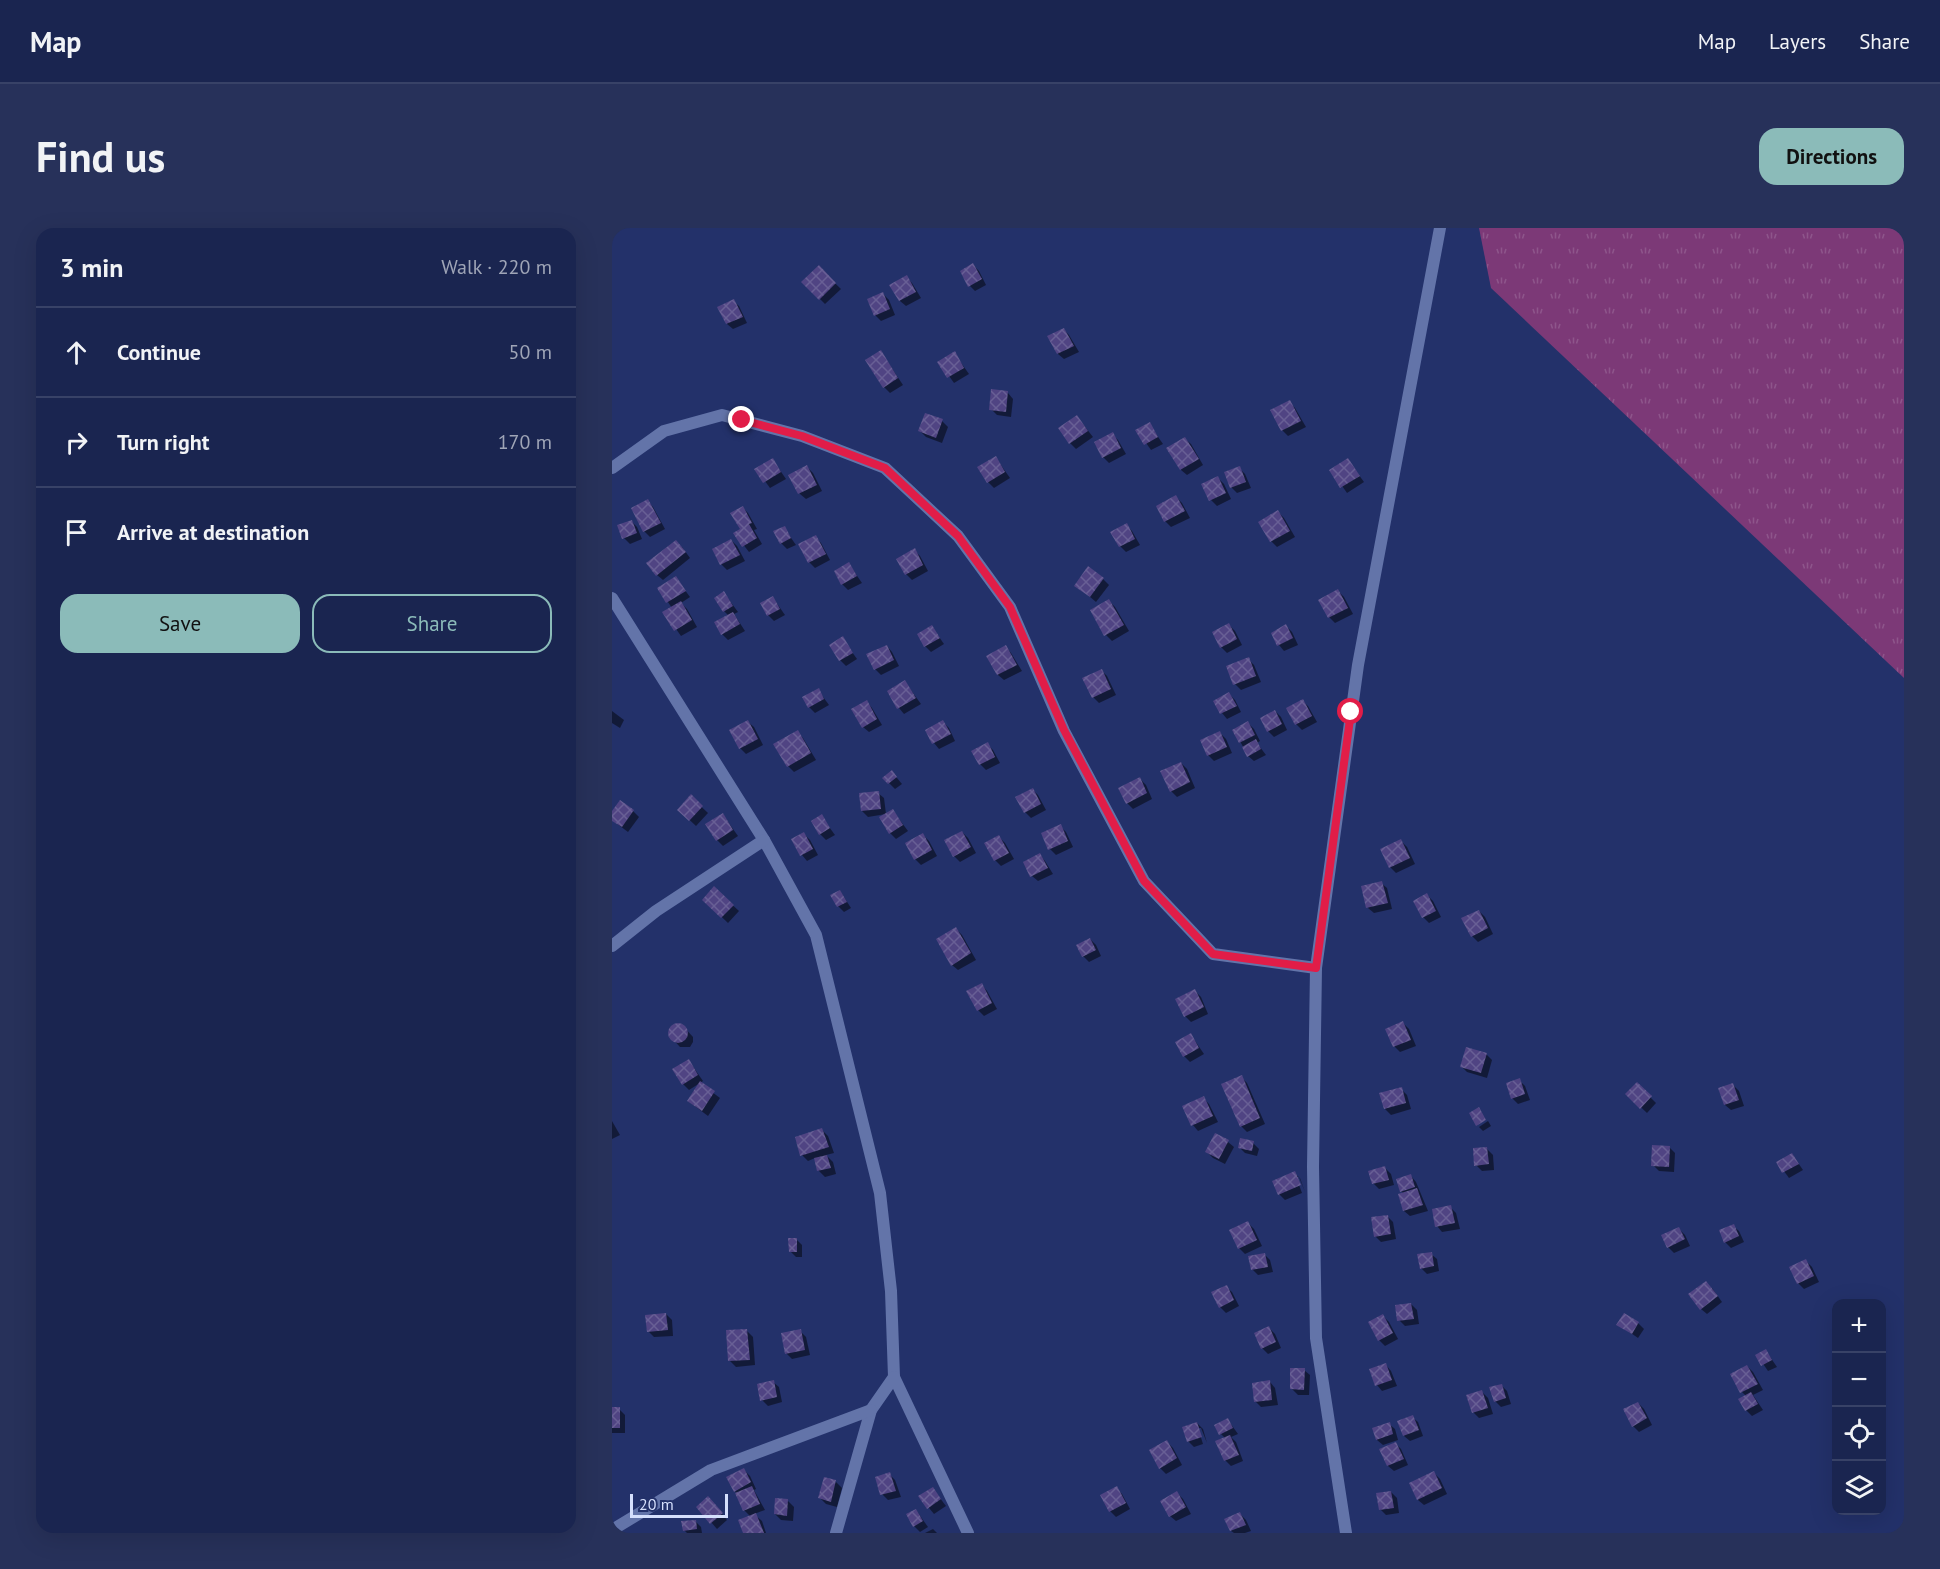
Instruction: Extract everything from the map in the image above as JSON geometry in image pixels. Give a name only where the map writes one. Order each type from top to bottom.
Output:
[{"type":"street","points":[[1346,1533],[1316,1338],[1313,1167],[1316,968],[1358,665],[1440,228]]},
{"type":"street","points":[[612,468],[664,431],[722,415],[802,436],[885,468],[958,536],[1010,607],[1064,730],[1144,881],[1213,954],[1316,968]]},
{"type":"street","points":[[612,598],[764,840],[816,935],[880,1193],[891,1291],[894,1377],[968,1533]]},
{"type":"street","points":[[612,946],[656,911],[764,840]]},
{"type":"street","points":[[836,1533],[871,1410],[894,1377]]},
{"type":"street","points":[[612,1530],[711,1470],[871,1410]]},
{"type":"green space","points":[[1479,228],[1904,228],[1904,678],[1491,288]]},
{"type":"building","points":[[973,263],[982,279],[968,287],[960,271]]},
{"type":"building","points":[[819,265],[836,283],[819,300],[801,282]]},
{"type":"building","points":[[907,275],[916,292],[899,301],[889,285]]},
{"type":"building","points":[[883,292],[890,309],[874,316],[867,299]]},
{"type":"building","points":[[734,299],[743,317],[726,324],[717,307]]},
{"type":"building","points":[[1064,328],[1074,346],[1057,354],[1047,336]]},
{"type":"building","points":[[881,350],[898,378],[883,388],[865,360]]},
{"type":"building","points":[[955,351],[964,368],[947,378],[937,362]]},
{"type":"building","points":[[991,389],[1008,391],[1006,412],[989,410]]},
{"type":"building","points":[[1290,400],[1301,421],[1281,431],[1270,410]]},
{"type":"building","points":[[925,413],[943,419],[936,438],[918,431]]},
{"type":"building","points":[[1077,415],[1088,431],[1069,444],[1058,428]]},
{"type":"building","points":[[1150,422],[1158,437],[1144,445],[1135,430]]},
{"type":"building","points":[[1113,432],[1121,448],[1102,458],[1094,442]]},
{"type":"building","points":[[1185,437],[1199,459],[1180,470],[1166,448]]},
{"type":"building","points":[[996,456],[1005,472],[987,483],[977,467]]},
{"type":"building","points":[[773,458],[781,472],[763,483],[754,469]]},
{"type":"building","points":[[1348,458],[1360,476],[1340,488],[1329,470]]},
{"type":"building","points":[[807,465],[817,485],[798,494],[788,475]]},
{"type":"building","points":[[1240,466],[1246,482],[1230,488],[1224,472]]},
{"type":"building","points":[[1218,476],[1226,493],[1209,501],[1201,484]]},
{"type":"building","points":[[1176,495],[1185,511],[1164,522],[1156,506]]},
{"type":"building","points":[[648,499],[661,523],[643,532],[631,508]]},
{"type":"building","points":[[743,506],[757,538],[742,547],[733,533],[740,529],[730,513]]},
{"type":"building","points":[[1278,510],[1290,531],[1270,542],[1258,522]]},
{"type":"building","points":[[632,520],[637,533],[622,539],[617,525]]},
{"type":"building","points":[[1127,523],[1135,539],[1119,547],[1110,532]]},
{"type":"building","points":[[785,526],[791,538],[780,544],[773,531]]},
{"type":"building","points":[[816,535],[826,554],[808,563],[798,544]]},
{"type":"building","points":[[731,539],[740,555],[720,565],[712,549]]},
{"type":"building","points":[[676,540],[686,552],[656,576],[646,563]]},
{"type":"building","points":[[915,548],[923,565],[905,575],[896,559]]},
{"type":"building","points":[[849,562],[857,576],[841,585],[834,571]]},
{"type":"building","points":[[1088,566],[1104,578],[1090,597],[1074,586]]},
{"type":"building","points":[[676,576],[686,591],[666,603],[657,588]]},
{"type":"building","points":[[1338,589],[1348,608],[1328,618],[1318,600]]},
{"type":"building","points":[[724,591],[733,606],[723,612],[714,598]]},
{"type":"building","points":[[773,596],[780,609],[767,616],[760,603]]},
{"type":"building","points":[[1109,599],[1124,625],[1104,636],[1090,610]]},
{"type":"building","points":[[681,601],[692,620],[674,631],[662,612]]},
{"type":"building","points":[[733,612],[740,624],[721,635],[714,622]]},
{"type":"building","points":[[1229,623],[1237,639],[1220,648],[1212,632]]},
{"type":"building","points":[[1286,624],[1293,638],[1277,646],[1271,633]]},
{"type":"building","points":[[932,625],[940,638],[924,647],[917,634]]},
{"type":"building","points":[[843,636],[853,653],[839,661],[829,645]]},
{"type":"building","points":[[887,645],[894,660],[874,670],[866,654]]},
{"type":"building","points":[[1006,645],[1017,665],[997,675],[986,656]]},
{"type":"building","points":[[1249,657],[1256,676],[1233,685],[1226,666]]},
{"type":"building","points":[[1102,669],[1111,689],[1092,698],[1082,678]]},
{"type":"building","points":[[905,680],[916,698],[897,709],[887,691]]},
{"type":"building","points":[[819,688],[824,699],[808,708],[802,697]]},
{"type":"building","points":[[1229,692],[1237,706],[1220,714],[1213,701]]},
{"type":"building","points":[[1303,699],[1312,716],[1295,725],[1286,708]]},
{"type":"building","points":[[867,700],[877,719],[862,728],[851,709]]},
{"type":"building","points":[[1275,710],[1282,724],[1267,732],[1260,718]]},
{"type":"building","points":[[748,720],[758,739],[739,749],[729,730]]},
{"type":"building","points":[[943,720],[951,734],[932,744],[925,730]]},
{"type":"building","points":[[1248,721],[1255,735],[1239,743],[1232,730]]},
{"type":"building","points":[[798,730],[811,753],[787,767],[773,744]]},
{"type":"building","points":[[1220,731],[1227,747],[1207,756],[1200,740]]},
{"type":"building","points":[[1256,739],[1261,749],[1247,757],[1242,747]]},
{"type":"building","points":[[988,742],[995,757],[979,765],[971,751]]},
{"type":"building","points":[[1181,762],[1190,782],[1170,792],[1160,771]]},
{"type":"building","points":[[892,770],[897,777],[888,784],[882,778]]},
{"type":"building","points":[[1140,777],[1147,793],[1126,804],[1118,788]]},
{"type":"building","points":[[1033,788],[1041,804],[1024,813],[1015,797]]},
{"type":"building","points":[[879,791],[881,809],[861,811],[859,793]]},
{"type":"building","points":[[691,794],[703,806],[689,821],[677,810]]},
{"type":"building","points":[[620,800],[634,810],[622,827],[612,821],[612,811]]},
{"type":"building","points":[[893,809],[903,825],[889,834],[879,817]]},
{"type":"building","points":[[723,813],[733,830],[716,841],[705,824]]},
{"type":"building","points":[[822,814],[830,828],[819,835],[811,821]]},
{"type":"building","points":[[1061,824],[1068,841],[1048,850],[1041,833]]},
{"type":"building","points":[[962,831],[971,847],[953,857],[944,840]]},
{"type":"building","points":[[804,832],[813,849],[800,856],[791,839]]},
{"type":"building","points":[[923,833],[932,850],[914,860],[905,843]]},
{"type":"building","points":[[999,835],[1009,853],[994,861],[984,843]]},
{"type":"building","points":[[1401,839],[1410,858],[1389,868],[1380,849]]},
{"type":"building","points":[[1040,853],[1048,868],[1030,877],[1023,862]]},
{"type":"building","points":[[1382,881],[1388,903],[1366,908],[1361,886]]},
{"type":"building","points":[[714,886],[734,905],[721,918],[702,900]]},
{"type":"building","points":[[840,890],[847,902],[837,907],[830,895]]},
{"type":"building","points":[[1427,893],[1436,911],[1422,918],[1413,901]]},
{"type":"building","points":[[1479,910],[1488,928],[1471,937],[1461,918]]},
{"type":"building","points":[[956,927],[971,953],[951,966],[936,939]]},
{"type":"building","points":[[1090,938],[1096,950],[1082,957],[1076,945]]},
{"type":"building","points":[[982,983],[992,1003],[977,1011],[966,991]]},
{"type":"building","points":[[1195,989],[1204,1007],[1184,1017],[1175,999]]},
{"type":"building","points":[[1403,1021],[1411,1040],[1393,1047],[1385,1029]]},
{"type":"building","points":[[678,1023],[685,1026],[688,1033],[685,1040],[678,1043],[671,1040],[668,1033],[671,1026]]},
{"type":"building","points":[[1191,1033],[1199,1048],[1183,1057],[1175,1042]]},
{"type":"building","points":[[1466,1047],[1487,1053],[1481,1073],[1460,1067]]},
{"type":"building","points":[[689,1059],[698,1075],[682,1085],[672,1069]]},
{"type":"building","points":[[1242,1075],[1260,1118],[1240,1127],[1221,1084]]},
{"type":"building","points":[[1520,1078],[1525,1094],[1511,1099],[1506,1083]]},
{"type":"building","points":[[700,1081],[715,1091],[702,1111],[687,1101]]},
{"type":"building","points":[[1637,1082],[1652,1096],[1640,1109],[1625,1094]]},
{"type":"building","points":[[1733,1083],[1739,1100],[1724,1105],[1718,1088]]},
{"type":"building","points":[[1402,1087],[1406,1103],[1384,1109],[1379,1093]]},
{"type":"building","points":[[1204,1096],[1213,1116],[1191,1126],[1182,1106]]},
{"type":"building","points":[[1479,1107],[1486,1120],[1476,1126],[1469,1113]]},
{"type":"building","points":[[822,1128],[829,1147],[800,1156],[795,1137]]},
{"type":"building","points":[[1215,1133],[1229,1140],[1219,1159],[1205,1152]]},
{"type":"building","points":[[1240,1138],[1254,1141],[1252,1151],[1238,1148]]},
{"type":"building","points":[[1652,1145],[1670,1146],[1669,1167],[1651,1166]]},
{"type":"building","points":[[1487,1147],[1489,1164],[1474,1166],[1473,1148]]},
{"type":"building","points":[[1792,1153],[1799,1164],[1782,1173],[1776,1162]]},
{"type":"building","points":[[827,1155],[831,1168],[817,1171],[814,1158]]},
{"type":"building","points":[[1385,1166],[1389,1180],[1372,1184],[1368,1171]]},
{"type":"building","points":[[1295,1171],[1301,1185],[1278,1195],[1272,1181]]},
{"type":"building","points":[[1411,1174],[1415,1187],[1400,1192],[1396,1179]]},
{"type":"building","points":[[1417,1188],[1423,1205],[1403,1211],[1398,1194]]},
{"type":"building","points":[[1451,1205],[1455,1223],[1435,1227],[1432,1209]]},
{"type":"building","points":[[1388,1215],[1391,1234],[1374,1237],[1371,1217]]},
{"type":"building","points":[[1248,1221],[1257,1240],[1238,1249],[1229,1230]]},
{"type":"building","points":[[1734,1224],[1739,1236],[1724,1243],[1719,1230]]},
{"type":"building","points":[[1679,1227],[1685,1239],[1667,1248],[1661,1235]]},
{"type":"building","points":[[788,1238],[797,1238],[797,1252],[789,1252]]},
{"type":"building","points":[[1432,1252],[1434,1266],[1420,1269],[1417,1254]]},
{"type":"building","points":[[1265,1253],[1268,1267],[1251,1270],[1248,1256]]},
{"type":"building","points":[[1806,1259],[1814,1276],[1797,1284],[1789,1267]]},
{"type":"building","points":[[1706,1281],[1718,1296],[1700,1310],[1688,1294]]},
{"type":"building","points":[[1227,1285],[1234,1300],[1219,1308],[1211,1292]]},
{"type":"building","points":[[1411,1303],[1414,1319],[1397,1321],[1395,1305]]},
{"type":"building","points":[[666,1313],[668,1330],[647,1332],[645,1315]]},
{"type":"building","points":[[1624,1313],[1639,1322],[1632,1334],[1616,1325]]},
{"type":"building","points":[[1383,1314],[1393,1333],[1378,1341],[1368,1322]]},
{"type":"building","points":[[1269,1326],[1276,1342],[1261,1349],[1254,1333]]},
{"type":"building","points":[[747,1329],[750,1360],[728,1361],[726,1330]]},
{"type":"building","points":[[801,1329],[805,1350],[785,1354],[781,1333]]},
{"type":"building","points":[[1766,1349],[1772,1360],[1761,1366],[1755,1355]]},
{"type":"building","points":[[1386,1363],[1392,1380],[1375,1386],[1369,1369]]},
{"type":"building","points":[[1747,1365],[1758,1384],[1740,1393],[1730,1374]]},
{"type":"building","points":[[1290,1368],[1305,1368],[1304,1390],[1290,1389]]},
{"type":"building","points":[[774,1380],[777,1397],[760,1401],[757,1384]]},
{"type":"building","points":[[1270,1380],[1272,1400],[1254,1402],[1252,1383]]},
{"type":"building","points":[[1502,1384],[1506,1398],[1494,1402],[1489,1387]]},
{"type":"building","points":[[1482,1390],[1488,1408],[1472,1413],[1466,1395]]},
{"type":"building","points":[[1751,1392],[1758,1404],[1745,1411],[1738,1399]]},
{"type":"building","points":[[1638,1402],[1647,1418],[1632,1427],[1623,1409]]},
{"type":"building","points":[[612,1407],[620,1407],[620,1428],[612,1428]]},
{"type":"building","points":[[1413,1415],[1419,1430],[1403,1436],[1397,1421]]},
{"type":"building","points":[[1228,1418],[1233,1428],[1219,1435],[1214,1425]]},
{"type":"building","points":[[1197,1422],[1202,1437],[1187,1442],[1182,1427]]},
{"type":"building","points":[[1390,1422],[1393,1434],[1376,1440],[1372,1428]]},
{"type":"building","points":[[1230,1435],[1239,1455],[1224,1461],[1215,1441]]},
{"type":"building","points":[[1167,1440],[1177,1458],[1159,1469],[1149,1450]]},
{"type":"building","points":[[1396,1442],[1404,1459],[1387,1466],[1379,1449]]},
{"type":"building","points":[[744,1468],[751,1482],[734,1492],[726,1477]]},
{"type":"building","points":[[1434,1471],[1442,1488],[1417,1500],[1409,1483]]},
{"type":"building","points":[[890,1472],[896,1491],[880,1495],[875,1477]]},
{"type":"building","points":[[824,1477],[836,1480],[831,1502],[818,1498]]},
{"type":"building","points":[[752,1486],[760,1504],[743,1511],[735,1493]]},
{"type":"building","points":[[1117,1486],[1126,1503],[1109,1512],[1100,1495]]},
{"type":"building","points":[[933,1487],[941,1499],[927,1509],[918,1496]]},
{"type":"building","points":[[1177,1491],[1186,1507],[1169,1517],[1160,1501]]},
{"type":"building","points":[[1391,1491],[1394,1508],[1379,1510],[1376,1493]]},
{"type":"building","points":[[708,1496],[723,1513],[710,1524],[696,1507]]},
{"type":"building","points":[[775,1498],[788,1499],[787,1516],[774,1514]]},
{"type":"building","points":[[916,1509],[923,1521],[913,1527],[906,1514]]},
{"type":"building","points":[[1240,1512],[1246,1525],[1230,1531],[1224,1519]]},
{"type":"building","points":[[756,1513],[764,1533],[743,1533],[738,1520]]},
{"type":"building","points":[[696,1520],[697,1529],[683,1531],[681,1521]]},
{"type":"route","points":[[742,420],[802,436],[885,468],[958,536],[1010,607],[1064,730],[1144,881],[1213,954],[1316,968],[1351,712]]}]
